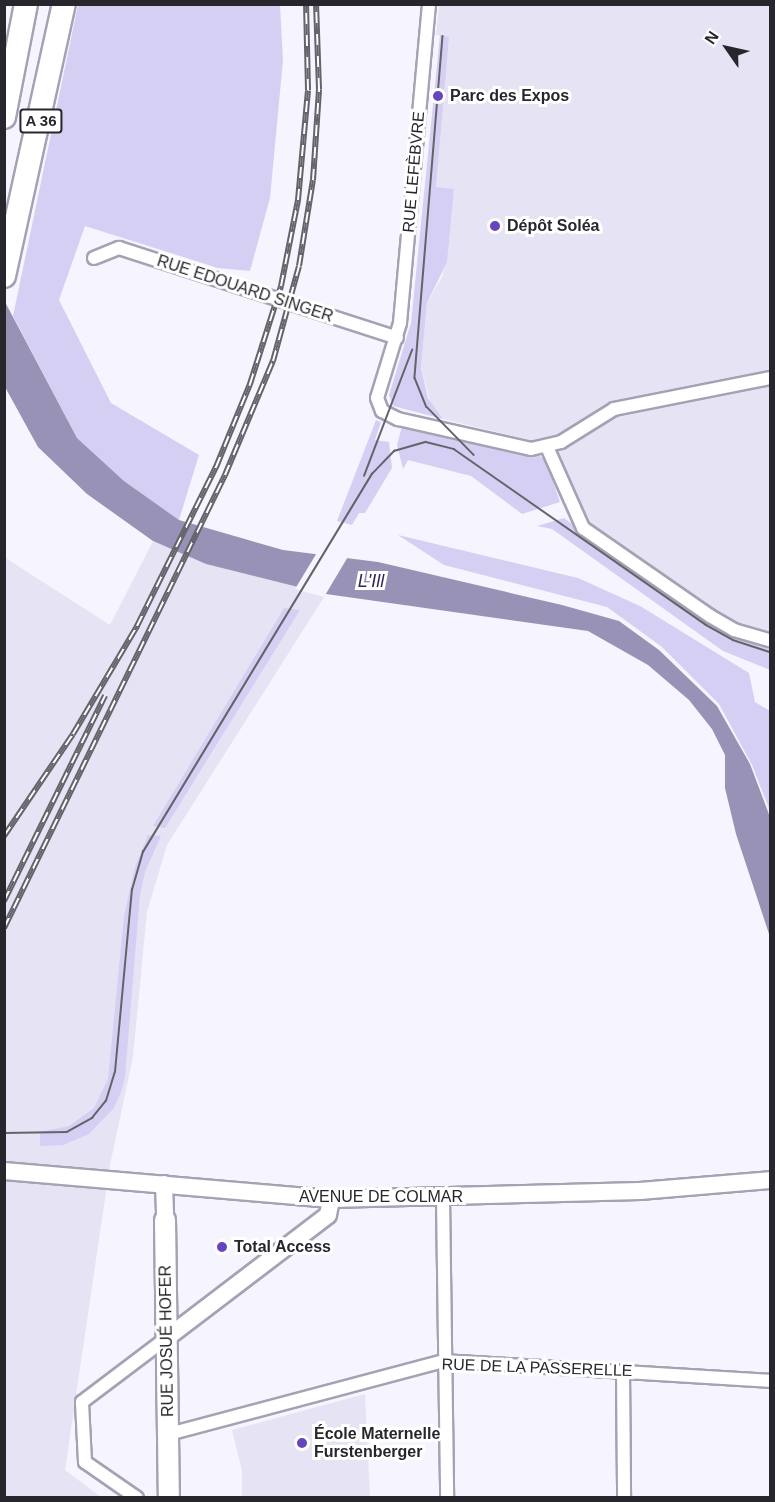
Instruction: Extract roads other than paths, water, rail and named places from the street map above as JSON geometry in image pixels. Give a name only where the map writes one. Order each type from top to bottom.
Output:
[{"type":"highway","name":"A 36","points":[[4,117],[26,4]]},
{"type":"highway","name":"A 36","points":[[4,276],[15,238],[64,4]]},
{"type":"main road","name":"AVENUE DE COLMAR","points":[[4,1171],[331,1199],[443,1198],[640,1191],[766,1180]]},
{"type":"main road","name":"RUE JOSUÉ HOFER","points":[[164,1185],[169,1497]]},
{"type":"main road","points":[[168,1337],[328,1215],[331,1199]]},
{"type":"street","name":"RUE LEFÈBVRE","points":[[429,4],[397,338],[377,398],[384,412],[516,447],[548,447]]},
{"type":"street","name":"RUE EDOUARD SINGER","points":[[94,258],[119,248],[397,338]]},
{"type":"street","points":[[771,378],[614,409],[548,447],[571,508],[583,528],[710,616],[734,630],[771,640]]},
{"type":"street","points":[[443,1198],[447,1497]]},
{"type":"street","points":[[137,1497],[85,1462],[82,1402],[168,1337]]},
{"type":"street","name":"RUE DE LA PASSERELLE","points":[[169,1434],[444,1361],[771,1381]]},
{"type":"street","points":[[623,1371],[624,1497]]},
{"type":"water","name":"L'Ill","points":[[4,300],[77,438],[124,481],[179,520],[283,550],[378,562],[562,605],[619,621],[659,650],[717,706],[750,764],[770,817],[770,937],[736,834],[725,788],[725,755],[712,729],[689,700],[648,665],[588,631],[326,594],[206,564],[153,541],[87,494],[38,447],[5,387]]},
{"type":"tram line","points":[[443,36],[415,378],[427,407],[474,455]]},
{"type":"tram line","points":[[364,476],[412,350]]},
{"type":"tram line","points":[[4,1133],[67,1132],[92,1118],[106,1101],[115,1072],[132,890],[143,852],[372,474],[394,451],[426,442],[454,449],[706,625],[733,640],[770,652]]},
{"type":"railway","points":[[4,836],[73,734],[137,626],[216,467],[250,384],[281,286],[298,200],[308,90],[306,4]]},
{"type":"railway","points":[[4,928],[225,475],[273,361],[299,266],[313,180],[319,89],[316,4]]},
{"type":"railway","points":[[4,901],[105,696]]},
{"type":"place","name":"Parc des Expos","points":[[438,96]]},
{"type":"place","name":"Dépôt Soléa","points":[[495,226]]},
{"type":"place","name":"Total Access","points":[[222,1247]]},
{"type":"place","name":"École Maternelle Furstenberger","points":[[302,1443]]}]
